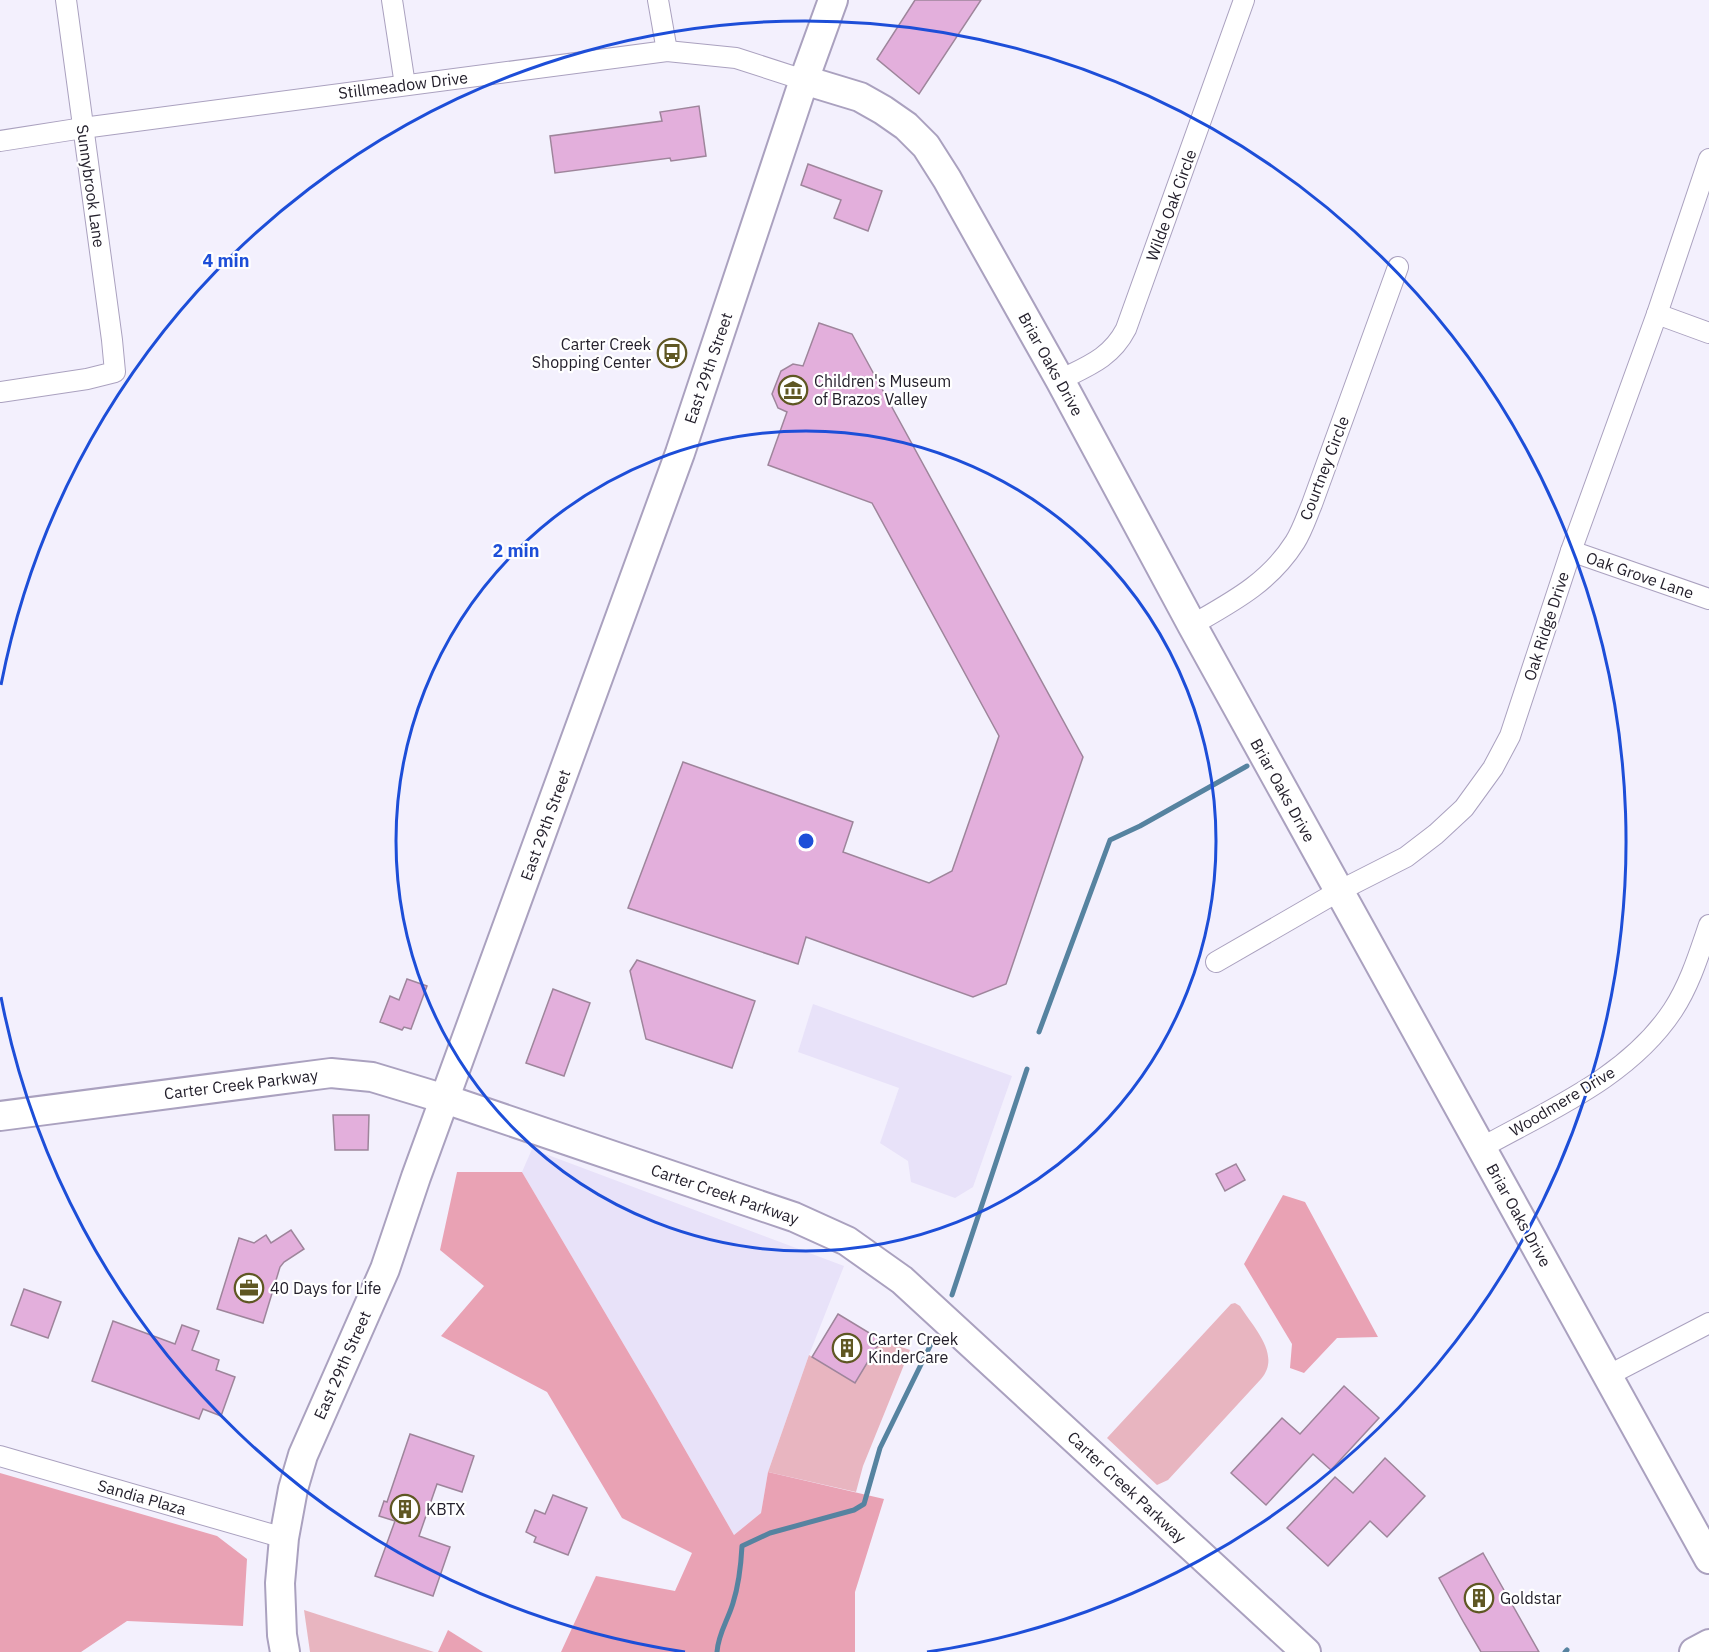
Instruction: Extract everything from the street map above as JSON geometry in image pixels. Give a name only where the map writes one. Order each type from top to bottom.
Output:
[{"type":"street","name":"Sunnybrook Lane","points":[[0,392],[87,379],[114,372],[112,340],[66,0]]},
{"type":"street","points":[[393,0],[405,85]]},
{"type":"street","points":[[658,0],[668,51]]},
{"type":"street","name":"East 29th Street","points":[[285,1652],[280,1583],[284,1538],[293,1489],[303,1455],[385,1269],[680,453],[804,80],[833,0]]},
{"type":"street","name":"Wilde Oak Circle","points":[[1060,380],[1104,358],[1119,344],[1244,0]]},
{"type":"street","name":"Stillmeadow Drive","points":[[0,141],[83,128],[668,51],[736,58],[804,80]]},
{"type":"street","name":"Briar Oaks Drive","points":[[804,80],[860,97],[883,110],[906,126],[926,146],[947,179],[1709,1559]]},
{"type":"street","name":"Oak Ridge Drive","points":[[1216,962],[1339,891],[1406,857],[1464,808],[1493,768],[1510,736],[1571,551],[1709,159]]},
{"type":"street","name":"Courtney Circle","points":[[1192,625],[1250,591],[1273,570],[1295,542],[1312,504],[1398,267]]},
{"type":"street","points":[[1656,314],[1709,333]]},
{"type":"street","name":"Oak Grove Lane","points":[[1571,551],[1709,599]]},
{"type":"street","name":"Woodmere Drive","points":[[1481,1148],[1587,1089],[1623,1065],[1650,1038],[1673,1010],[1697,959],[1709,926]]},
{"type":"street","name":"Carter Creek Parkway","points":[[0,1116],[331,1073],[372,1077],[446,1099],[794,1217],[847,1241],[902,1280],[1306,1652]]},
{"type":"street","points":[[1609,1375],[1709,1323]]},
{"type":"street","name":"Sandia Plaza","points":[[0,1456],[284,1538]]},
{"type":"street","points":[[1694,1652],[1709,1644]]},
{"type":"shaded area","points":[[813,1004],[1012,1076],[973,1187],[955,1198],[911,1182],[908,1161],[880,1143],[899,1088],[798,1052]]},
{"type":"shaded area","points":[[532,1149],[844,1266],[809,1355],[768,1472],[761,1513],[734,1535],[522,1172]]},
{"type":"shaded area","points":[[457,1172],[522,1172],[734,1535],[761,1513],[768,1472],[884,1499],[855,1592],[855,1652],[561,1652],[596,1576],[675,1591],[692,1553],[622,1518],[547,1392],[441,1336],[484,1286],[440,1250]]},
{"type":"shaded area","points":[[1283,1195],[1305,1202],[1378,1337],[1337,1338],[1304,1373],[1290,1368],[1292,1344],[1244,1264]]},
{"type":"shaded area","points":[[1235,1303],[1240,1306],[1263,1341],[1267,1351],[1267,1370],[1168,1480],[1157,1485],[1107,1438],[1231,1304]]},
{"type":"shaded area","points":[[881,1340],[910,1350],[863,1466],[856,1492],[768,1472],[809,1355],[855,1383]]},
{"type":"shaded area","points":[[0,1473],[217,1536],[247,1559],[243,1626],[127,1621],[81,1652],[0,1652]]},
{"type":"shaded area","points":[[304,1610],[434,1652],[310,1652]]},
{"type":"shaded area","points":[[448,1630],[483,1652],[438,1652]]},
{"type":"building","points":[[915,0],[981,0],[919,94],[877,59]]},
{"type":"building","points":[[699,106],[706,156],[671,161],[670,158],[555,173],[550,136],[662,121],[660,112]]},
{"type":"building","points":[[808,164],[882,191],[868,231],[834,218],[841,200],[801,185]]},
{"type":"building","points":[[819,323],[852,334],[1083,757],[1006,984],[973,997],[806,937],[798,964],[628,908],[683,762],[853,822],[843,852],[929,883],[952,871],[999,736],[872,503],[768,465],[787,412],[778,408],[772,394],[781,371],[793,364],[803,366]]},
{"type":"building","points":[[637,960],[755,1001],[732,1068],[646,1039],[630,971]]},
{"type":"building","points":[[407,979],[427,986],[411,1029],[404,1027],[402,1030],[380,1022],[390,996],[399,1000]]},
{"type":"building","points":[[553,989],[590,1003],[564,1076],[526,1063]]},
{"type":"building","points":[[333,1115],[369,1115],[368,1150],[335,1150]]},
{"type":"building","points":[[1236,1164],[1245,1180],[1225,1191],[1216,1174]]},
{"type":"building","name":"40 Days for Life","points":[[291,1230],[304,1249],[280,1267],[263,1323],[217,1309],[239,1238],[254,1243],[266,1235],[271,1243]]},
{"type":"building","points":[[24,1289],[61,1302],[48,1338],[11,1325]]},
{"type":"building","name":"Carter Creek KinderCare","points":[[838,1314],[881,1340],[855,1383],[812,1357]]},
{"type":"building","points":[[113,1321],[175,1344],[182,1325],[199,1331],[192,1350],[219,1360],[216,1370],[235,1377],[221,1416],[203,1409],[199,1419],[92,1381]]},
{"type":"building","points":[[1344,1386],[1379,1418],[1331,1470],[1313,1454],[1266,1505],[1231,1473],[1282,1418],[1300,1434]]},
{"type":"building","name":"KBTX","points":[[410,1434],[474,1456],[462,1492],[437,1484],[419,1536],[450,1547],[433,1596],[375,1576],[395,1521],[379,1516],[384,1501],[387,1502]]},
{"type":"building","points":[[1385,1458],[1425,1496],[1387,1537],[1370,1521],[1328,1566],[1287,1528],[1335,1477],[1353,1493]]},
{"type":"building","points":[[553,1495],[587,1508],[568,1555],[534,1542],[536,1537],[526,1532],[535,1510],[545,1514]]},
{"type":"building","name":"Goldstar","points":[[1483,1553],[1539,1652],[1481,1652],[1464,1623],[1439,1578]]},
{"type":"waterway","points":[[1039,1032],[1110,840],[1140,826],[1247,766]]},
{"type":"waterway","points":[[952,1295],[1027,1069]]},
{"type":"waterway","points":[[717,1652],[719,1639],[737,1589],[742,1546],[770,1533],[854,1510],[864,1504],[880,1448],[934,1338]]},
{"type":"place","name":"Carter Creek Shopping Center","points":[[672,353]]},
{"type":"place","name":"Children's Museum of Brazos Valley","points":[[793,390]]},
{"type":"place","name":"40 Days for Life","points":[[249,1288]]},
{"type":"place","name":"Carter Creek KinderCare","points":[[847,1348]]},
{"type":"place","name":"KBTX","points":[[405,1509]]},
{"type":"place","name":"Goldstar","points":[[1479,1598]]}]
